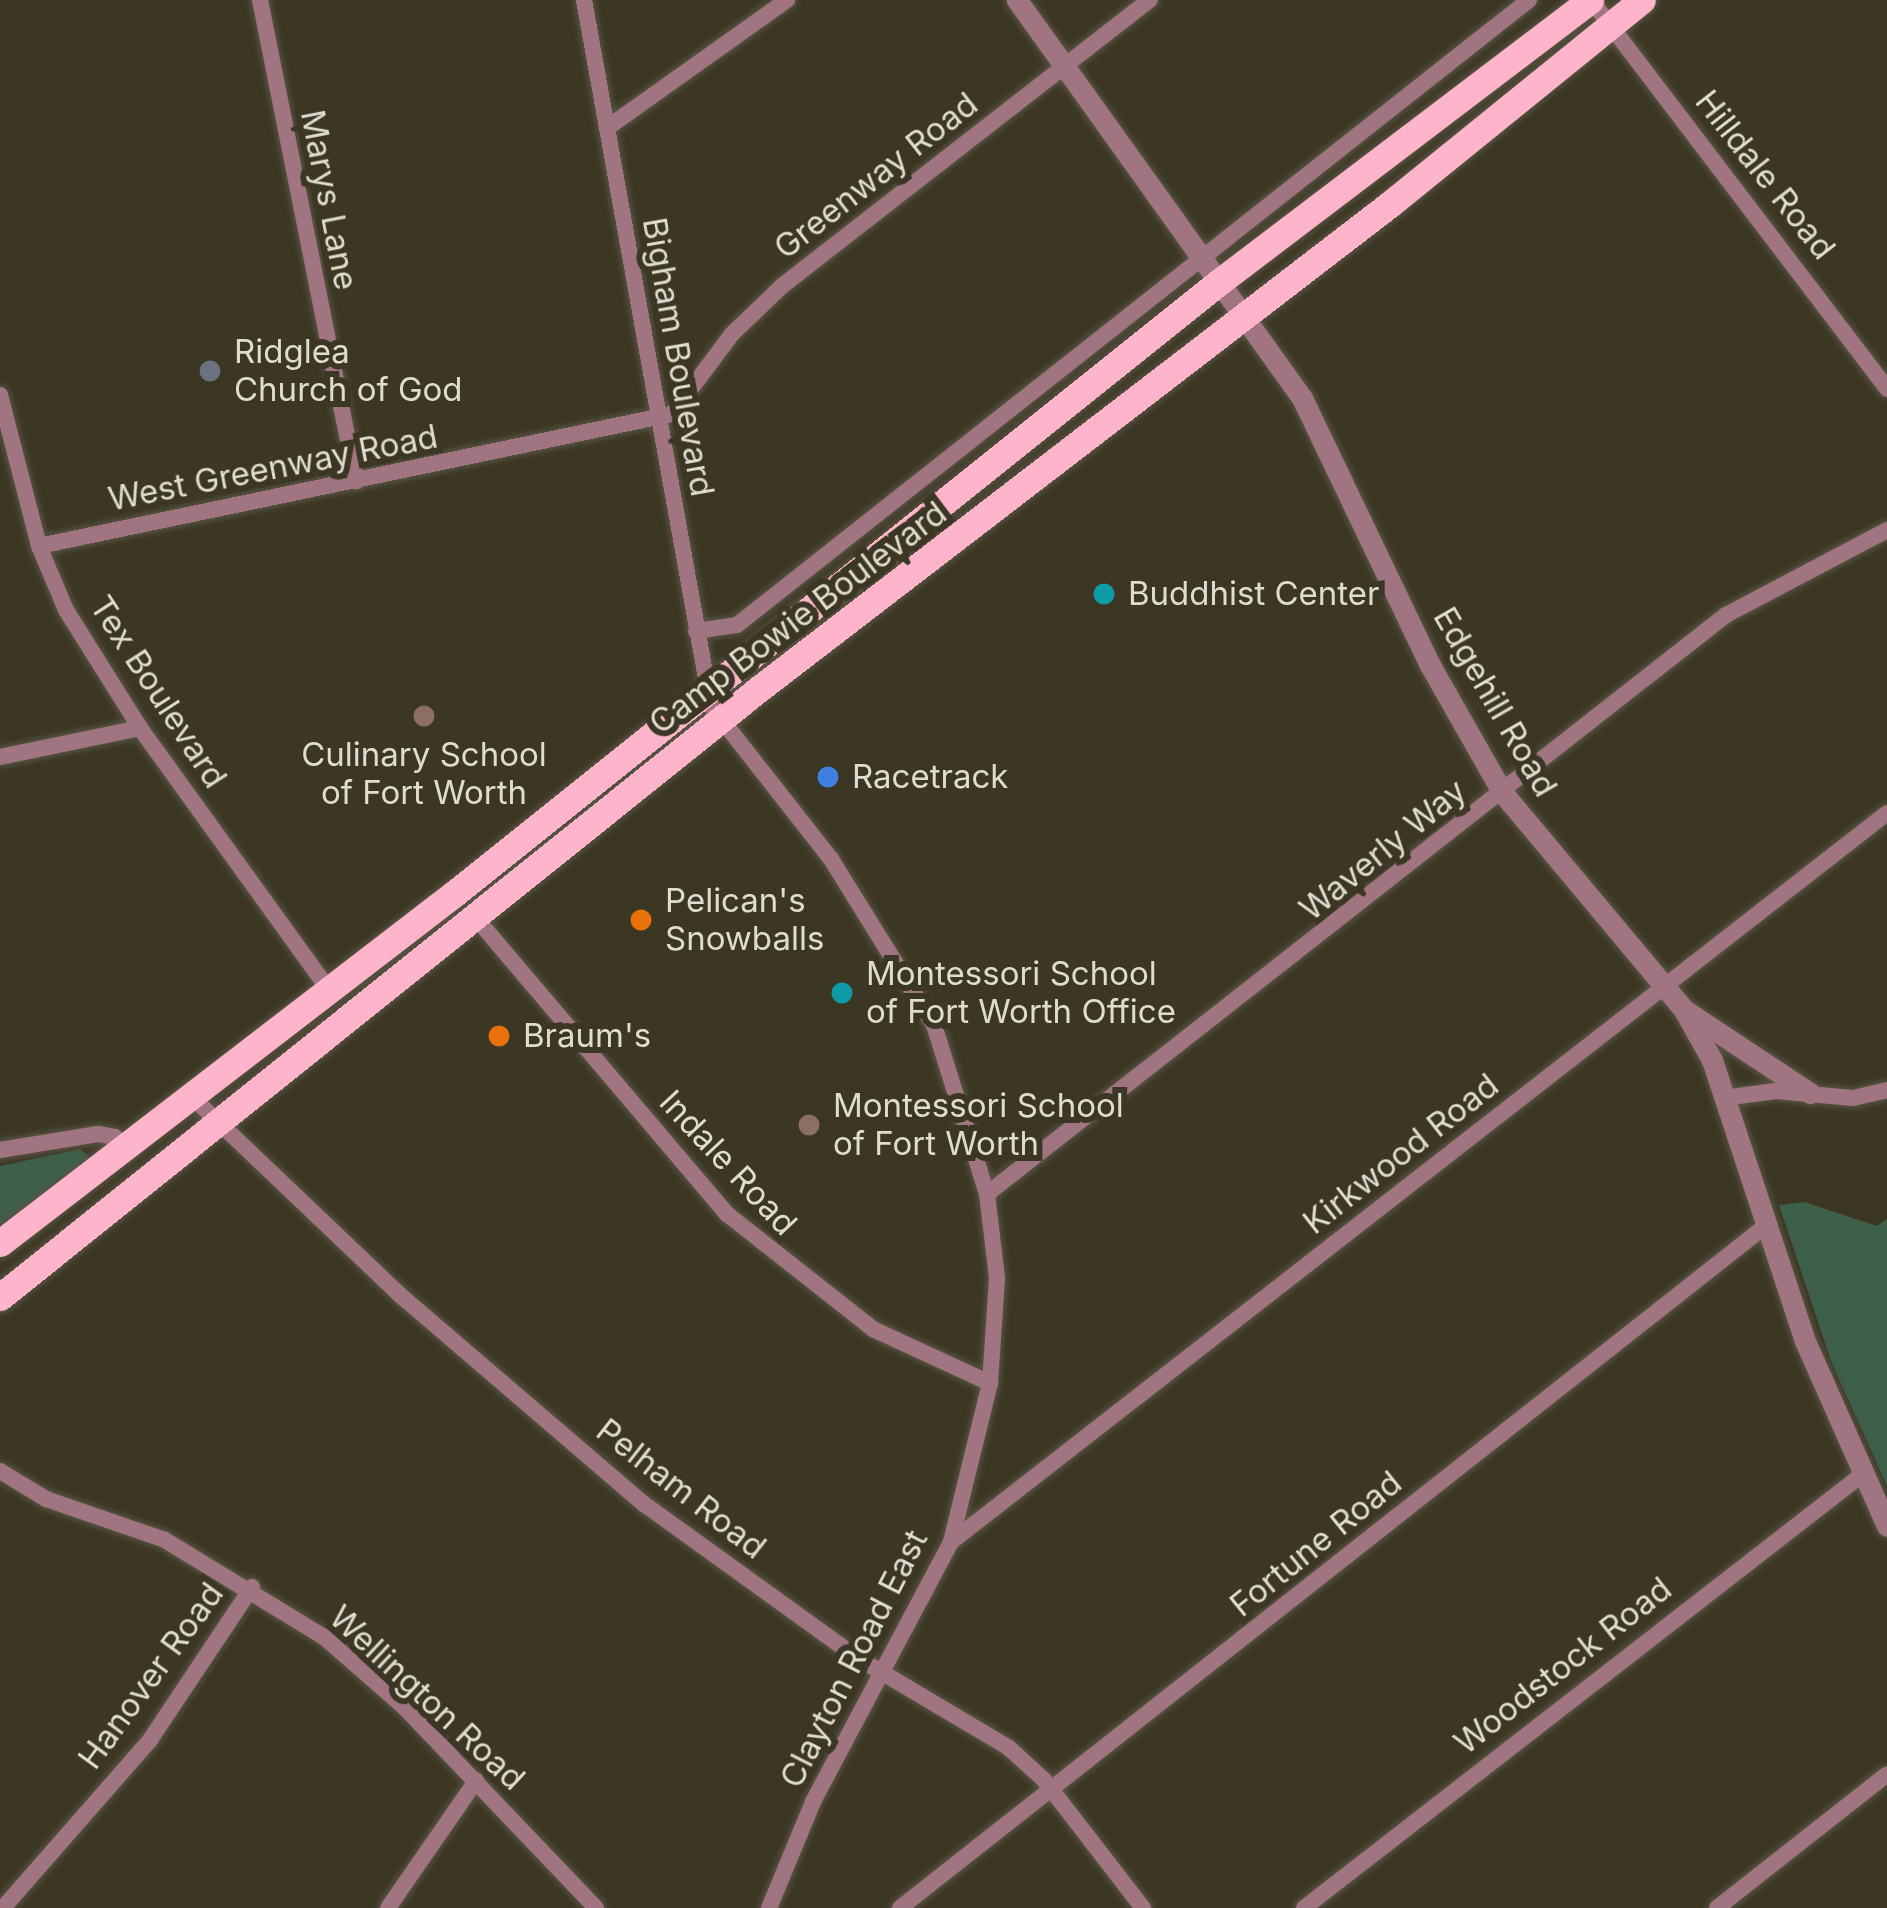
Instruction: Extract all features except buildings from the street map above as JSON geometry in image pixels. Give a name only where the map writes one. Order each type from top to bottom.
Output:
[{"type":"main road","name":"Camp Bowie Boulevard","points":[[0,1243],[455,893],[1219,282],[1590,0]]},
{"type":"main road","name":"Camp Bowie Boulevard","points":[[0,1297],[721,721],[978,526],[1642,0]]},
{"type":"main road","points":[[955,497],[978,526]]},
{"type":"main road","points":[[455,893],[475,917]]},
{"type":"main road","points":[[330,991],[352,1017]]},
{"type":"main road","points":[[29,1274],[51,1240],[121,1182],[121,1150],[143,1155],[208,1135]]},
{"type":"main road","points":[[0,1259],[41,1214]]},
{"type":"street","name":"Marys Lane","points":[[260,0],[356,482]]},
{"type":"street","name":"Bigham Boulevard","points":[[584,0],[706,691],[721,721]]},
{"type":"street","points":[[607,128],[787,0]]},
{"type":"street","name":"Edgehill Road","points":[[1017,0],[1196,259],[1247,315],[1332,450],[1430,665],[1502,792],[1684,1010],[1731,1096],[1813,1362],[1887,1526]]},
{"type":"street","name":"Greenway Road","points":[[660,419],[782,286],[1150,0]]},
{"type":"street","points":[[696,631],[737,625],[1529,0]]},
{"type":"street","name":"Hilldale Road","points":[[1590,0],[1887,389]]},
{"type":"street","name":"Tex Boulevard","points":[[0,395],[39,546],[66,610],[140,728],[330,991]]},
{"type":"street","name":"West Greenway Road","points":[[39,546],[660,419]]},
{"type":"street","name":"Waverly Way","points":[[986,1194],[1726,615],[1887,530]]},
{"type":"street","name":"Clayton Road East","points":[[721,721],[900,963],[945,1047],[986,1194],[997,1278],[990,1383],[951,1542],[813,1802],[770,1908]]},
{"type":"street","points":[[0,757],[140,728]]},
{"type":"street","name":"Kirkwood Road","points":[[951,1542],[1887,813]]},
{"type":"street","name":"Indale Road","points":[[475,917],[727,1214],[873,1328],[990,1383]]},
{"type":"street","points":[[1684,1010],[1810,1093]]},
{"type":"street","points":[[1731,1096],[1810,1093],[1853,1098],[1887,1090]]},
{"type":"street","name":"Pelham Road","points":[[191,1096],[208,1135],[644,1504],[885,1672],[979,1725],[1051,1789],[1143,1908]]},
{"type":"street","points":[[0,1150],[98,1133],[116,1137],[121,1150]]},
{"type":"street","name":"Fortune Road","points":[[900,1908],[1768,1224]]},
{"type":"street","name":"Wellington Road","points":[[0,1471],[46,1499],[148,1532],[252,1588],[362,1669],[596,1908]]},
{"type":"street","name":"Woodstock Road","points":[[1304,1908],[1862,1474]]},
{"type":"street","name":"Hanover Road","points":[[3,1908],[150,1740],[252,1588]]},
{"type":"street","points":[[1717,1908],[1887,1774]]},
{"type":"street","points":[[388,1908],[476,1781]]},
{"type":"green space","points":[[80,1149],[89,1156],[81,1164],[0,1226],[0,1166]]},
{"type":"green space","points":[[1804,1202],[1877,1226],[1887,1219],[1887,1486],[1831,1361],[1779,1205]]},
{"type":"place","name":"Ridglea Church of God","points":[[210,371]]},
{"type":"place","name":"Buddhist Center","points":[[1104,594]]},
{"type":"place","name":"Culinary School of Fort Worth","points":[[424,716]]},
{"type":"place","name":"Racetrack","points":[[828,777]]},
{"type":"place","name":"Pelican's Snowballs","points":[[641,920]]},
{"type":"place","name":"Montessori School of Fort Worth Office","points":[[842,993]]},
{"type":"place","name":"Braum's","points":[[499,1036]]},
{"type":"place","name":"Montessori School of Fort Worth","points":[[809,1125]]}]
